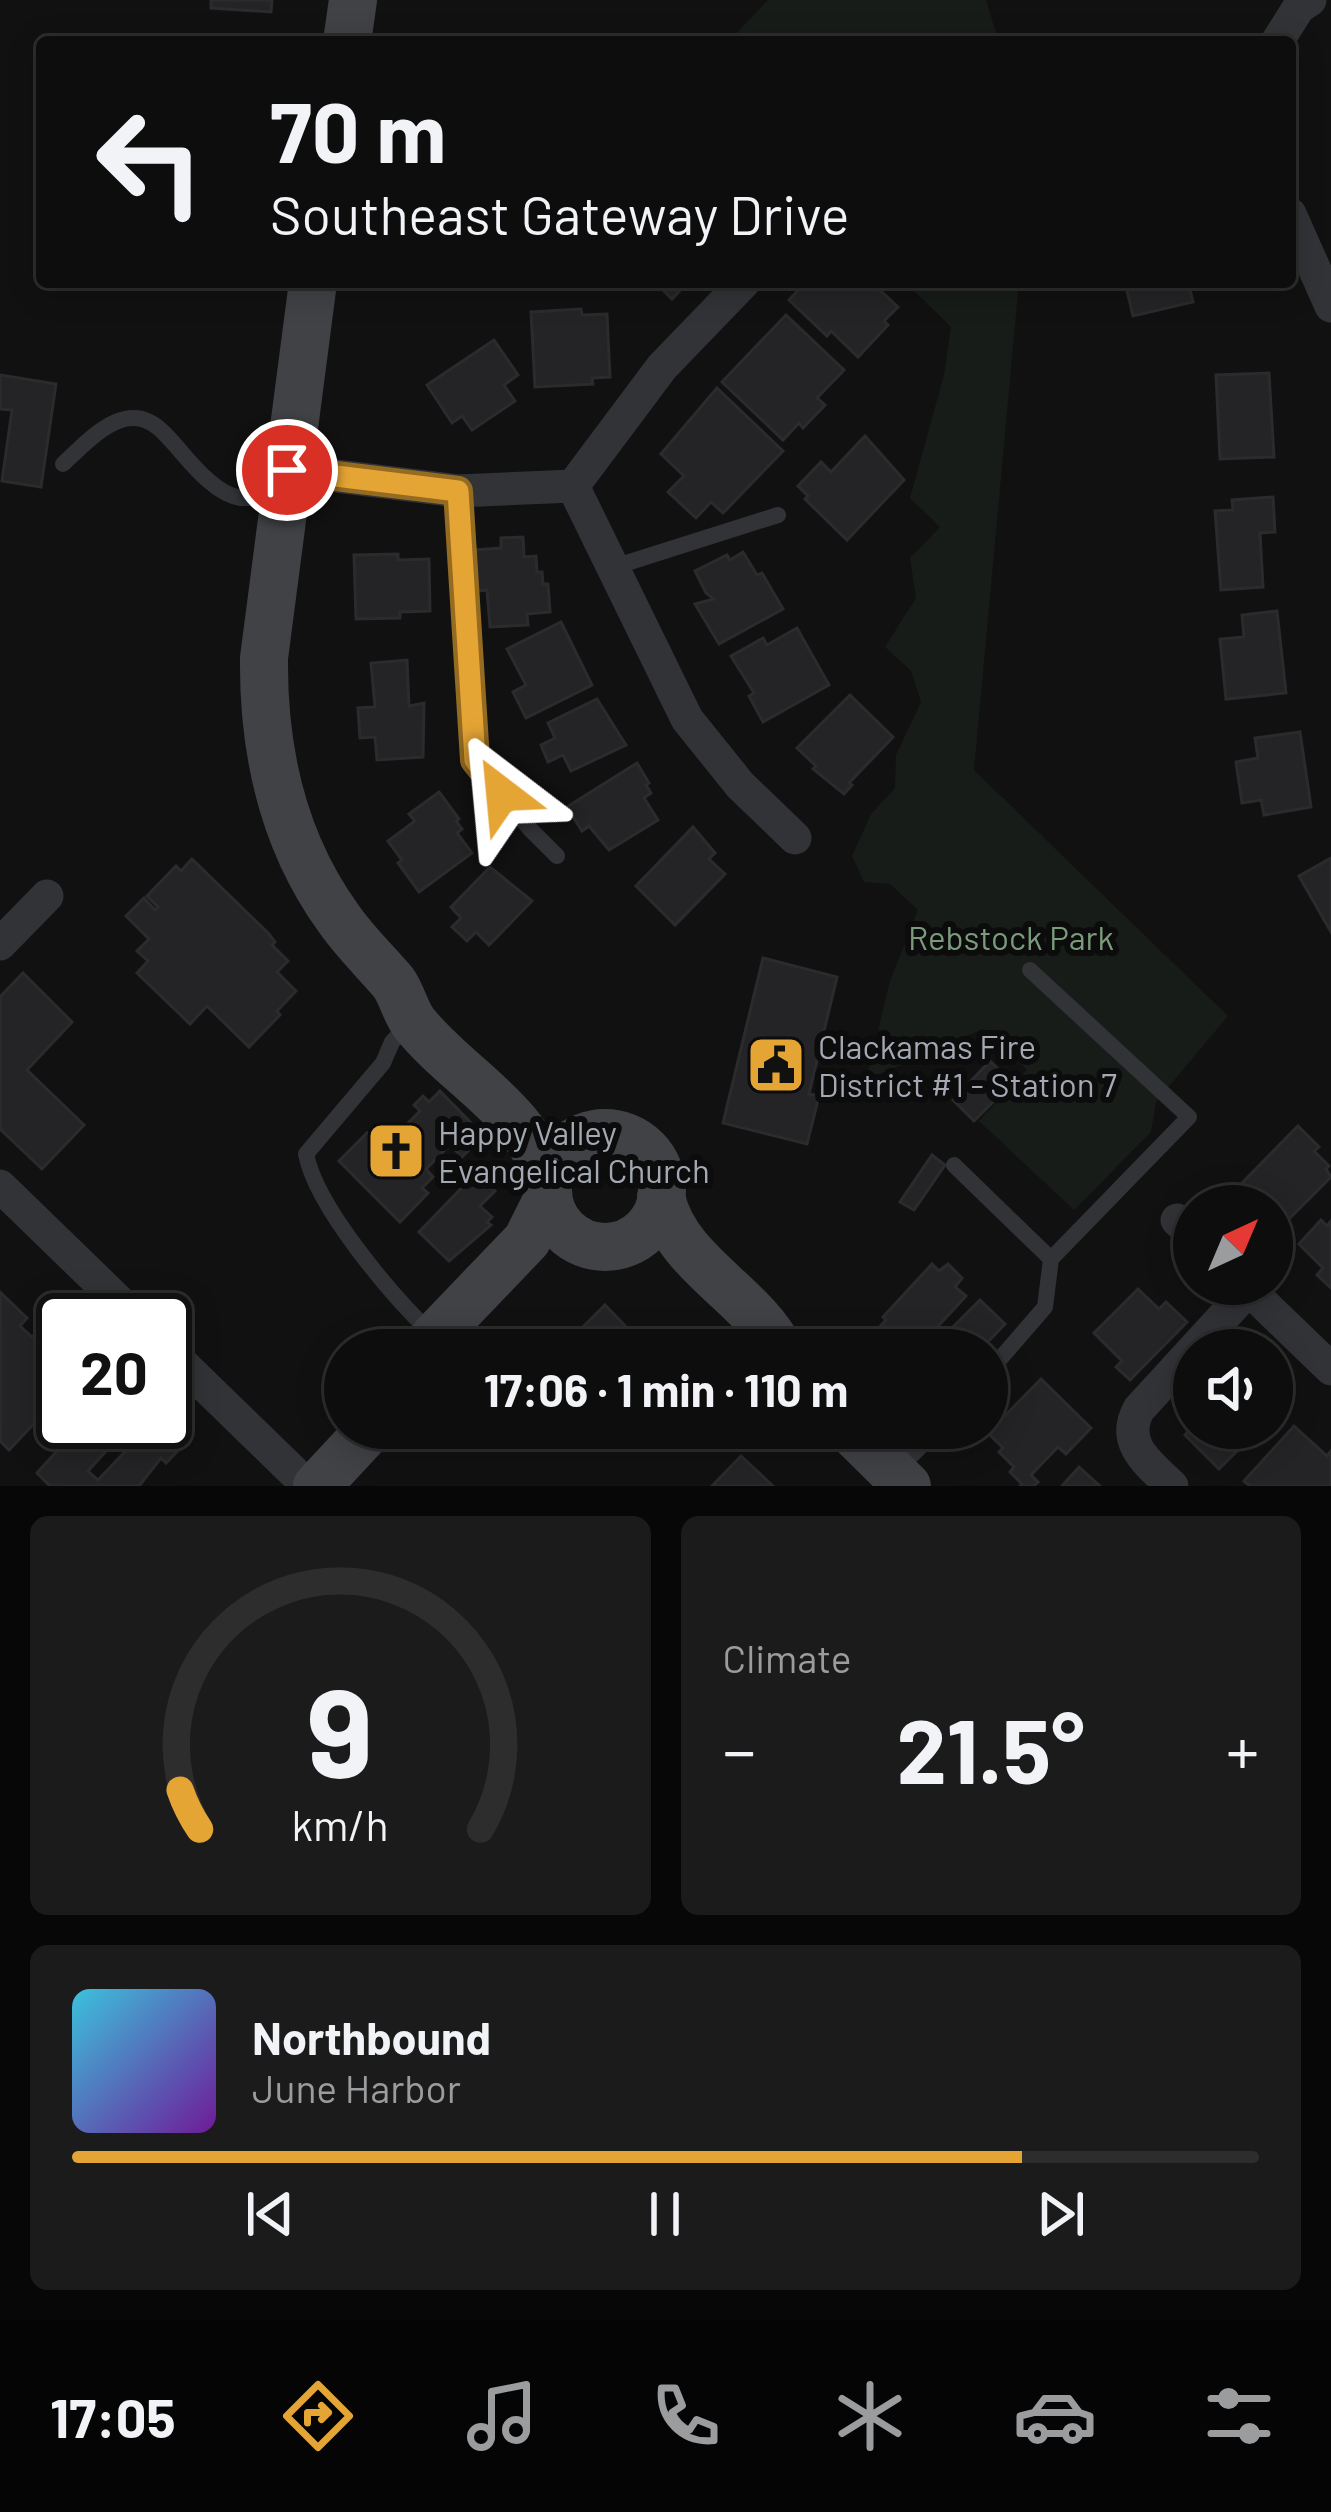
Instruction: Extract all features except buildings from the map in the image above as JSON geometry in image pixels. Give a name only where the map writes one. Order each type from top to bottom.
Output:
[{"type":"main road","points":[[348,36],[353,0]]},
{"type":"main road","points":[[313,288],[264,658],[263,704],[275,784],[313,878],[336,916],[404,1003],[525,1131],[544,1165],[560,1225],[571,1235],[660,1266],[724,1329]]},
{"type":"main road","points":[[404,1003],[431,999],[547,1110],[576,1128],[626,1137],[650,1155],[661,1182],[666,1217],[682,1244],[769,1329]]},
{"type":"main road","points":[[456,1329],[527,1240],[552,1169],[569,1145],[596,1134]]},
{"type":"main road","points":[[465,1329],[576,1248],[606,1246],[640,1234],[658,1211],[662,1197]]},
{"type":"main road","points":[[317,1486],[351,1449]]},
{"type":"main road","points":[[869,1449],[900,1479]]},
{"type":"street","points":[[1281,36],[1299,7],[1310,0]]},
{"type":"street","points":[[1296,227],[1331,306]]},
{"type":"street","points":[[573,486],[662,367],[738,288]]},
{"type":"street","points":[[285,480],[458,491],[573,486]]},
{"type":"street","points":[[573,486],[687,719],[740,785],[795,838]]},
{"type":"street","points":[[0,944],[47,896]]},
{"type":"street","points":[[0,1186],[110,1293]]},
{"type":"street","points":[[1172,1486],[1135,1446],[1131,1424],[1139,1408],[1230,1305]]},
{"type":"street","points":[[1265,1305],[1331,1369]]},
{"type":"street","points":[[192,1373],[308,1486]]},
{"type":"lane","points":[[63,464],[100,429],[119,418],[136,418],[161,429],[192,466],[223,492],[249,498],[285,480]]},
{"type":"lane","points":[[458,491],[475,760],[557,856]]},
{"type":"lane","points":[[614,567],[778,515]]},
{"type":"lane","points":[[1008,1350],[1045,1307],[1051,1259],[1189,1117],[1030,970]]},
{"type":"lane","points":[[404,1003],[383,1063],[306,1154],[310,1174],[327,1207],[426,1329]]},
{"type":"lane","points":[[954,1165],[1051,1259]]},
{"type":"lane","points":[[900,1479],[923,1449]]},
{"type":"green space","points":[[768,0],[986,0],[997,36],[734,36]]},
{"type":"green space","name":"Rebstock Park","points":[[911,288],[1018,288],[974,770],[1228,1016],[1156,1102],[1151,1132],[1074,1210],[979,1121],[1027,1070],[983,1029],[866,1080],[890,981],[918,910],[890,884],[864,882],[852,856],[871,814],[895,788],[896,755],[921,702],[911,671],[885,647],[916,598],[910,558],[940,527],[910,498],[944,375],[951,327]]},
{"type":"place","name":"Clackamas Fire District #1 - Station 7","points":[[776,1065]]},
{"type":"place","name":"Happy Valley Evangelical Church","points":[[396,1151]]},
{"type":"route","points":[[287,470],[458,491],[475,760],[502,794]]}]
